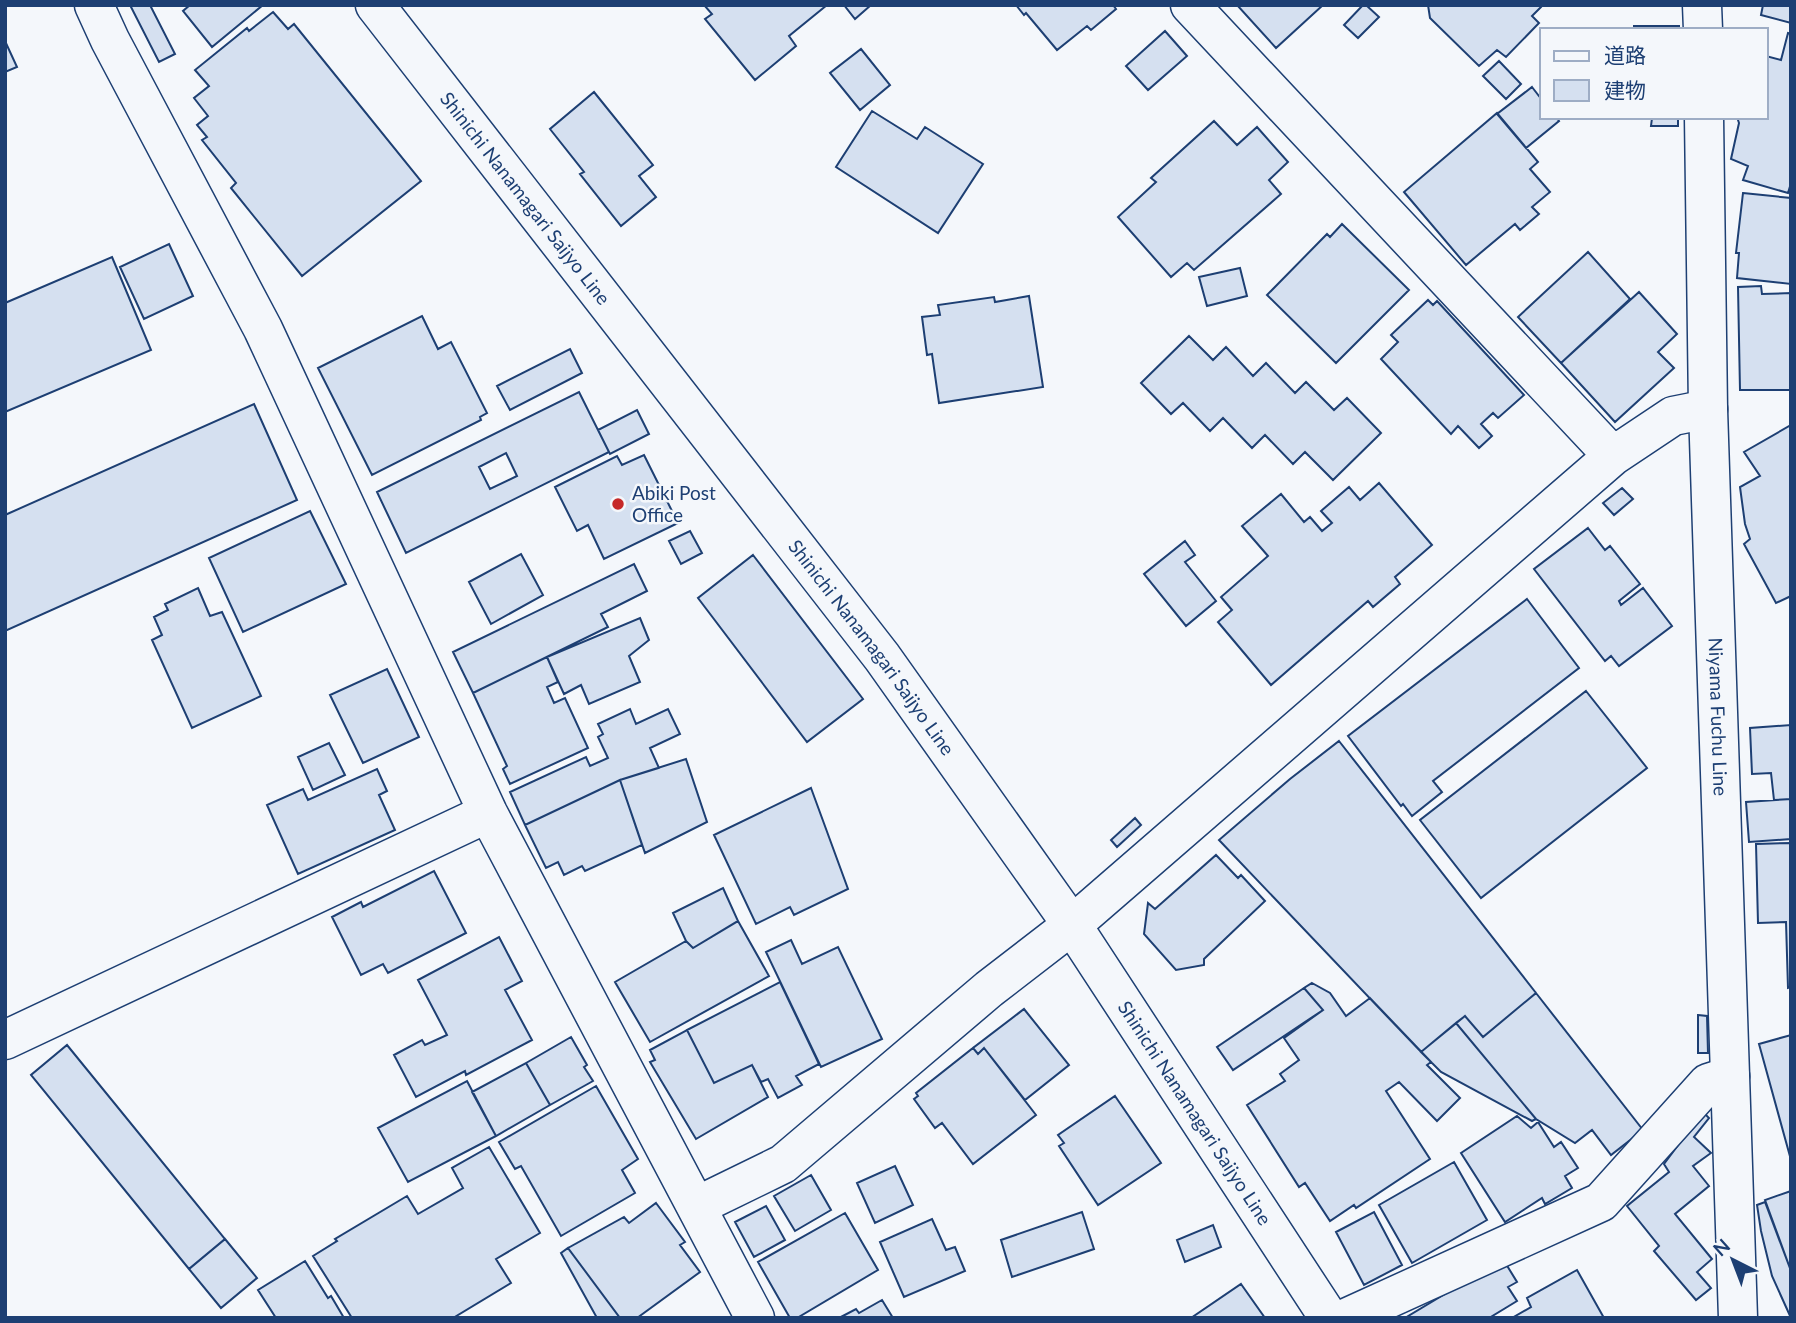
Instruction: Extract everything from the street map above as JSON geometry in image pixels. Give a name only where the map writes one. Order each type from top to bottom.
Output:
[{"type":"street","points":[[94,5],[263,328],[488,813],[755,1318]]},
{"type":"street","name":"Shinichi Nanamagari Saijyo Line","points":[[374,5],[882,657],[1072,925],[1329,1318]]},
{"type":"street","points":[[1190,5],[1613,457]]},
{"type":"street","points":[[1702,5],[1703,28]]},
{"type":"street","name":"Niyama Fuchu Line","points":[[1704,119],[1708,409],[1738,1318]]},
{"type":"street","points":[[697,1206],[783,1164],[989,989],[1072,925],[1613,457],[1672,416],[1708,409]]},
{"type":"street","points":[[5,1040],[488,813]]},
{"type":"street","points":[[1346,1318],[1601,1202],[1708,1083],[1730,1076]]},
{"type":"building","points":[[130,5],[150,5],[175,54],[159,62]]},
{"type":"building","points":[[190,5],[263,5],[212,47],[183,11]]},
{"type":"building","points":[[704,5],[827,5],[789,36],[796,46],[755,80],[705,19],[712,14]]},
{"type":"building","points":[[844,5],[871,5],[855,19]]},
{"type":"building","points":[[1016,5],[1113,5],[1116,9],[1091,30],[1087,26],[1057,50]]},
{"type":"building","points":[[1237,5],[1323,5],[1276,48]]},
{"type":"building","points":[[1363,5],[1379,17],[1358,38],[1344,25]]},
{"type":"building","points":[[1428,5],[1541,7],[1532,16],[1539,23],[1506,57],[1497,50],[1479,66],[1430,18]]},
{"type":"building","points":[[1763,5],[1791,5],[1791,23],[1761,15]]},
{"type":"building","points":[[273,12],[288,29],[294,24],[421,181],[302,276],[231,188],[236,183],[202,140],[207,137],[197,125],[208,116],[194,98],[209,86],[195,70],[247,28],[249,31]]},
{"type":"building","points":[[1634,26],[1679,26],[1679,28]]},
{"type":"building","points":[[1165,31],[1187,56],[1148,90],[1126,66]]},
{"type":"building","points":[[1788,33],[1791,34],[1791,183],[1788,193],[1743,180],[1748,166],[1731,159],[1738,119],[1768,119],[1768,57],[1781,60]]},
{"type":"building","points":[[5,41],[17,67],[5,72]]},
{"type":"building","points":[[861,49],[890,85],[860,110],[830,73]]},
{"type":"building","points":[[1499,61],[1521,84],[1506,99],[1483,76]]},
{"type":"building","points":[[1532,87],[1540,97],[1540,119],[1559,121],[1526,148],[1497,114]]},
{"type":"building","points":[[594,92],[653,165],[639,176],[656,197],[621,226],[580,174],[584,172],[550,129]]},
{"type":"building","points":[[872,111],[917,139],[925,127],[983,164],[938,233],[836,167]]},
{"type":"building","points":[[1497,113],[1538,162],[1530,169],[1550,192],[1532,207],[1539,214],[1520,230],[1515,224],[1466,265],[1404,192]]},
{"type":"building","points":[[1652,119],[1678,119],[1678,126],[1651,126]]},
{"type":"building","points":[[1214,121],[1237,145],[1257,127],[1288,162],[1269,180],[1281,194],[1194,270],[1187,263],[1171,277],[1118,217],[1156,182],[1151,178]]},
{"type":"building","points":[[1743,193],[1791,198],[1791,284],[1737,278],[1739,253],[1736,253]]},
{"type":"building","points":[[1342,224],[1409,290],[1336,363],[1267,295],[1327,234],[1330,237]]},
{"type":"building","points":[[169,244],[193,296],[144,319],[120,267]]},
{"type":"building","points":[[1588,252],[1630,299],[1561,363],[1518,317]]},
{"type":"building","points":[[112,257],[151,350],[5,412],[5,303]]},
{"type":"building","points":[[1240,268],[1247,296],[1207,306],[1199,277]]},
{"type":"building","points":[[1761,286],[1762,294],[1791,293],[1791,390],[1740,390],[1738,287]]},
{"type":"building","points":[[1639,292],[1677,334],[1658,352],[1674,368],[1615,422],[1561,363]]},
{"type":"building","points":[[1029,296],[1043,387],[939,403],[932,354],[927,355],[922,317],[940,315],[938,305],[994,297],[995,302]]},
{"type":"building","points":[[1428,300],[1433,305],[1437,301],[1524,395],[1498,418],[1493,413],[1481,424],[1492,436],[1479,448],[1458,426],[1451,434],[1381,359],[1398,342],[1391,335]]},
{"type":"building","points":[[422,316],[438,349],[451,342],[487,413],[480,417],[481,420],[372,475],[318,368]]},
{"type":"building","points":[[1189,336],[1213,360],[1226,347],[1253,376],[1266,363],[1295,393],[1306,382],[1334,410],[1347,398],[1381,433],[1333,480],[1305,452],[1293,464],[1265,435],[1252,448],[1223,418],[1210,431],[1183,403],[1171,414],[1141,383]]},
{"type":"building","points":[[570,349],[582,373],[510,410],[497,386]]},
{"type":"building","points":[[579,392],[609,452],[406,553],[377,492]],"holes":[[[506,453],[517,476],[490,489],[479,467]]]},
{"type":"building","points":[[254,404],[297,500],[5,631],[5,515]]},
{"type":"building","points":[[637,410],[649,434],[610,454],[598,430]]},
{"type":"building","points":[[1791,425],[1791,596],[1776,603],[1744,544],[1750,539],[1740,487],[1760,476],[1744,452]]},
{"type":"building","points":[[644,455],[678,523],[604,559],[588,525],[577,531],[555,487],[617,456],[622,465]]},
{"type":"building","points":[[1379,483],[1432,545],[1395,577],[1400,584],[1373,607],[1368,601],[1271,685],[1218,622],[1232,610],[1221,597],[1268,556],[1242,526],[1281,494],[1304,522],[1310,517],[1322,531],[1332,523],[1321,511],[1349,487],[1360,500]]},
{"type":"building","points":[[1622,488],[1633,499],[1614,515],[1603,503]]},
{"type":"building","points":[[310,511],[346,584],[243,632],[209,558]]},
{"type":"building","points":[[1588,528],[1605,550],[1610,546],[1640,584],[1619,601],[1621,605],[1643,588],[1672,626],[1619,666],[1611,656],[1605,661],[1534,569]]},
{"type":"building","points":[[690,531],[702,553],[681,564],[669,541]]},
{"type":"building","points":[[1185,541],[1195,555],[1185,562],[1216,601],[1186,626],[1144,574]]},
{"type":"building","points":[[521,554],[543,595],[491,624],[469,582]]},
{"type":"building","points":[[753,555],[863,699],[807,742],[698,598]]},
{"type":"building","points":[[634,564],[647,591],[601,614],[608,627],[473,693],[453,652]]},
{"type":"building","points":[[198,588],[210,616],[222,612],[261,696],[192,728],[152,640],[162,635],[154,617],[168,610],[165,604]]},
{"type":"building","points":[[1527,599],[1579,668],[1433,781],[1442,792],[1412,816],[1403,804],[1401,806],[1348,736]]},
{"type":"building","points":[[640,618],[649,640],[629,656],[640,682],[589,704],[581,685],[564,694],[547,657]]},
{"type":"building","points":[[547,657],[558,682],[547,687],[554,703],[565,698],[588,748],[510,784],[503,769],[507,766],[473,693]]},
{"type":"building","points":[[387,669],[419,737],[363,763],[330,695]]},
{"type":"building","points":[[1586,691],[1647,768],[1481,898],[1420,820]]},
{"type":"building","points":[[630,709],[636,724],[668,709],[680,734],[650,748],[659,768],[620,780],[525,825],[510,792],[586,757],[590,766],[608,758],[598,737],[603,734],[598,724]]},
{"type":"building","points":[[1791,725],[1791,799],[1774,800],[1771,773],[1752,774],[1750,728]]},
{"type":"building","points":[[1339,741],[1536,993],[1483,1037],[1465,1016],[1421,1052],[1219,840]]},
{"type":"building","points":[[329,743],[345,775],[313,790],[298,757]]},
{"type":"building","points":[[686,759],[707,822],[645,853],[620,780]]},
{"type":"building","points":[[377,769],[387,791],[379,795],[395,830],[298,874],[267,805],[303,789],[308,800]]},
{"type":"building","points":[[620,780],[642,845],[585,871],[582,866],[564,875],[558,862],[546,868],[525,825]]},
{"type":"building","points":[[811,788],[848,889],[794,915],[790,907],[756,924],[714,835]]},
{"type":"building","points":[[1791,799],[1791,839],[1749,842],[1746,802]]},
{"type":"building","points":[[1135,818],[1141,825],[1117,847],[1111,840]]},
{"type":"building","points":[[1791,843],[1791,987],[1788,988],[1786,922],[1758,923],[1756,844]]},
{"type":"building","points":[[1216,855],[1238,878],[1241,875],[1265,901],[1204,959],[1204,965],[1176,970],[1144,934],[1148,903],[1155,909]]},
{"type":"building","points":[[434,871],[466,933],[388,973],[383,964],[361,975],[332,917],[361,902],[363,907]]},
{"type":"building","points":[[723,888],[738,921],[693,948],[686,941],[673,913]]},
{"type":"building","points":[[738,921],[769,976],[650,1042],[615,982],[686,941],[693,948]]},
{"type":"building","points":[[499,937],[522,981],[505,990],[532,1040],[466,1075],[465,1071],[416,1097],[394,1055],[422,1040],[425,1045],[447,1035],[418,980]]},
{"type":"building","points":[[791,940],[802,964],[838,947],[882,1039],[821,1067],[766,952]]},
{"type":"building","points":[[780,982],[819,1064],[796,1076],[802,1085],[778,1098],[768,1079],[761,1082],[752,1065],[714,1083],[687,1030]]},
{"type":"building","points":[[1312,983],[1330,993],[1346,1016],[1370,998],[1431,1062],[1427,1065],[1460,1098],[1437,1121],[1399,1082],[1386,1091],[1430,1159],[1356,1208],[1354,1205],[1330,1221],[1305,1183],[1299,1187],[1247,1105],[1285,1081],[1280,1074],[1299,1060],[1284,1038],[1323,1010],[1304,988]]},
{"type":"building","points":[[1304,988],[1323,1010],[1233,1070],[1217,1047]]},
{"type":"building","points":[[1536,993],[1643,1130],[1611,1155],[1592,1130],[1575,1143],[1536,1119],[1456,1023],[1465,1016],[1483,1037]]},
{"type":"building","points":[[1024,1009],[1069,1065],[1025,1100],[984,1048],[978,1054],[973,1048]]},
{"type":"building","points":[[1698,1015],[1707,1016],[1708,1053],[1698,1053]]},
{"type":"building","points":[[1456,1023],[1536,1119],[1532,1121],[1441,1072],[1421,1052]]},
{"type":"building","points":[[687,1030],[714,1083],[752,1065],[768,1097],[696,1139],[650,1062],[655,1060],[650,1050]]},
{"type":"building","points":[[1791,1035],[1791,1160],[1759,1044]]},
{"type":"building","points":[[571,1037],[593,1081],[550,1105],[526,1063]]},
{"type":"building","points":[[67,1045],[225,1239],[189,1269],[31,1075]]},
{"type":"building","points":[[973,1048],[978,1054],[984,1048],[1036,1115],[973,1164],[942,1123],[935,1128],[914,1099],[918,1096],[916,1093]]},
{"type":"building","points":[[526,1063],[550,1105],[496,1136],[472,1092]]},
{"type":"building","points":[[467,1081],[496,1136],[408,1182],[378,1128]]},
{"type":"building","points":[[596,1086],[638,1159],[622,1170],[635,1193],[561,1236],[521,1166],[515,1169],[499,1142]]},
{"type":"building","points":[[1115,1096],[1161,1163],[1098,1205],[1059,1146],[1064,1143],[1058,1135]]},
{"type":"building","points":[[1703,1112],[1709,1118],[1694,1137],[1711,1153],[1693,1166],[1709,1186],[1675,1214],[1712,1259],[1697,1272],[1711,1288],[1696,1300],[1654,1251],[1659,1246],[1627,1206],[1669,1172],[1664,1164]]},
{"type":"building","points":[[1517,1116],[1531,1128],[1538,1122],[1554,1147],[1561,1142],[1578,1168],[1565,1176],[1572,1188],[1545,1204],[1542,1198],[1505,1222],[1461,1153]]},
{"type":"building","points":[[489,1147],[540,1233],[496,1259],[511,1283],[453,1318],[352,1318],[313,1256],[337,1241],[335,1239],[407,1196],[418,1214],[463,1188],[452,1168]]},
{"type":"building","points":[[1454,1162],[1487,1220],[1412,1263],[1379,1205]]},
{"type":"building","points":[[895,1166],[913,1205],[875,1223],[857,1183]]},
{"type":"building","points":[[811,1175],[831,1210],[795,1231],[774,1196]]},
{"type":"building","points":[[1791,1191],[1791,1271],[1765,1200]]},
{"type":"building","points":[[1765,1202],[1791,1271],[1791,1318],[1772,1276],[1761,1231],[1757,1205]]},
{"type":"building","points":[[656,1203],[685,1242],[680,1245],[700,1272],[637,1318],[620,1318],[568,1248],[624,1217],[629,1223]]},
{"type":"building","points":[[766,1206],[785,1240],[754,1257],[735,1222]]},
{"type":"building","points":[[1082,1212],[1094,1249],[1012,1277],[1001,1240]]},
{"type":"building","points":[[1374,1212],[1402,1265],[1364,1285],[1336,1232]]},
{"type":"building","points":[[845,1213],[878,1270],[797,1318],[790,1318],[758,1262]]},
{"type":"building","points":[[932,1219],[946,1250],[955,1247],[965,1271],[904,1297],[880,1242]]},
{"type":"building","points":[[1213,1225],[1221,1247],[1185,1262],[1177,1240]]},
{"type":"building","points":[[225,1239],[257,1278],[221,1308],[189,1269]]},
{"type":"building","points":[[568,1248],[620,1318],[597,1318],[561,1253]]},
{"type":"building","points":[[1503,1259],[1517,1282],[1508,1287],[1517,1301],[1489,1318],[1405,1318]]},
{"type":"building","points":[[305,1261],[344,1318],[276,1318],[258,1290]]},
{"type":"building","points":[[1577,1270],[1604,1318],[1512,1318],[1531,1307],[1527,1298]]},
{"type":"building","points":[[1241,1284],[1265,1318],[1191,1318]]},
{"type":"building","points":[[882,1300],[893,1318],[839,1318],[856,1309],[859,1313]]},
{"type":"place","name":"Abiki Post Office","points":[[618,504]]}]
